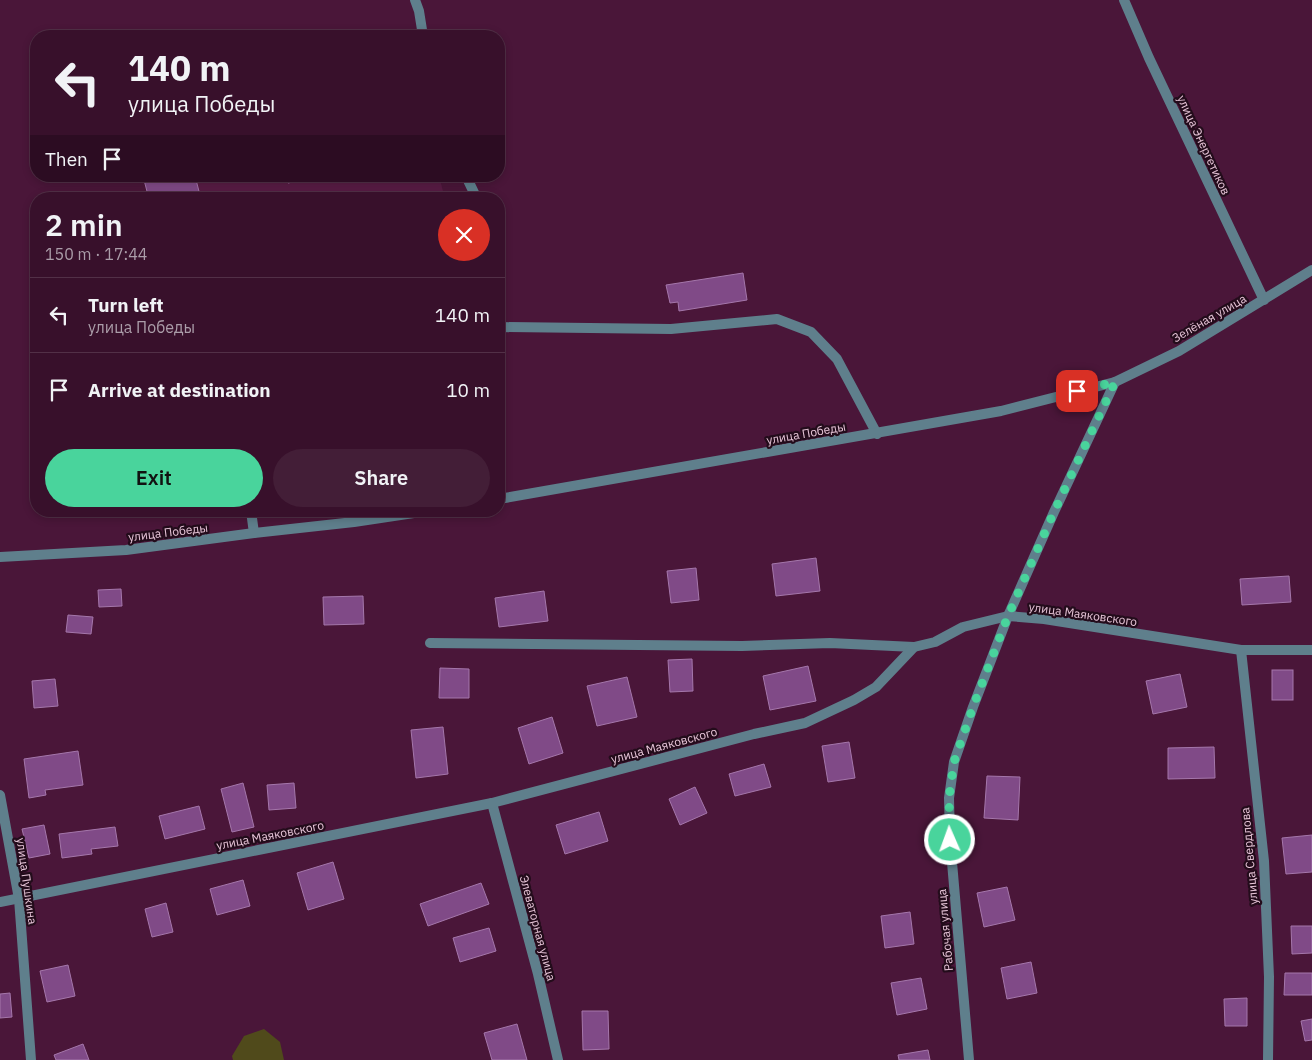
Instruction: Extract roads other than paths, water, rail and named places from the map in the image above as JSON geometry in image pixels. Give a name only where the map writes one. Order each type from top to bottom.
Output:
[{"type":"street","points":[[414,0],[419,12],[422,30]]},
{"type":"street","name":"улица Энергетиков","points":[[1124,0],[1149,58],[1264,300]]},
{"type":"street","name":"Зелёная улица","points":[[1115,382],[1180,351],[1312,270]]},
{"type":"street","points":[[505,326],[671,329],[777,319],[810,332],[837,359],[876,434]]},
{"type":"street","name":"улица Победы","points":[[505,498],[1001,411],[1115,382]]},
{"type":"street","name":"Рабочая улица","points":[[969,1060],[950,840],[949,798],[957,752],[1008,616],[1115,382]]},
{"type":"street","points":[[252,517],[254,533]]},
{"type":"street","name":"улица Победы","points":[[0,557],[126,550],[387,517]]},
{"type":"street","name":"улица Маяковского","points":[[0,902],[492,803],[754,734],[805,723],[854,700],[876,687],[914,647],[935,642],[963,627],[1008,616],[1241,650],[1312,650]]},
{"type":"street","points":[[430,643],[742,646],[830,642],[914,647]]},
{"type":"street","name":"улица Свердлова","points":[[1241,650],[1264,861],[1269,977],[1268,1060]]},
{"type":"street","name":"улица Пушкина","points":[[0,795],[19,899],[31,1060]]},
{"type":"street","name":"Элеваторная улица","points":[[492,803],[538,974],[558,1060]]}]
